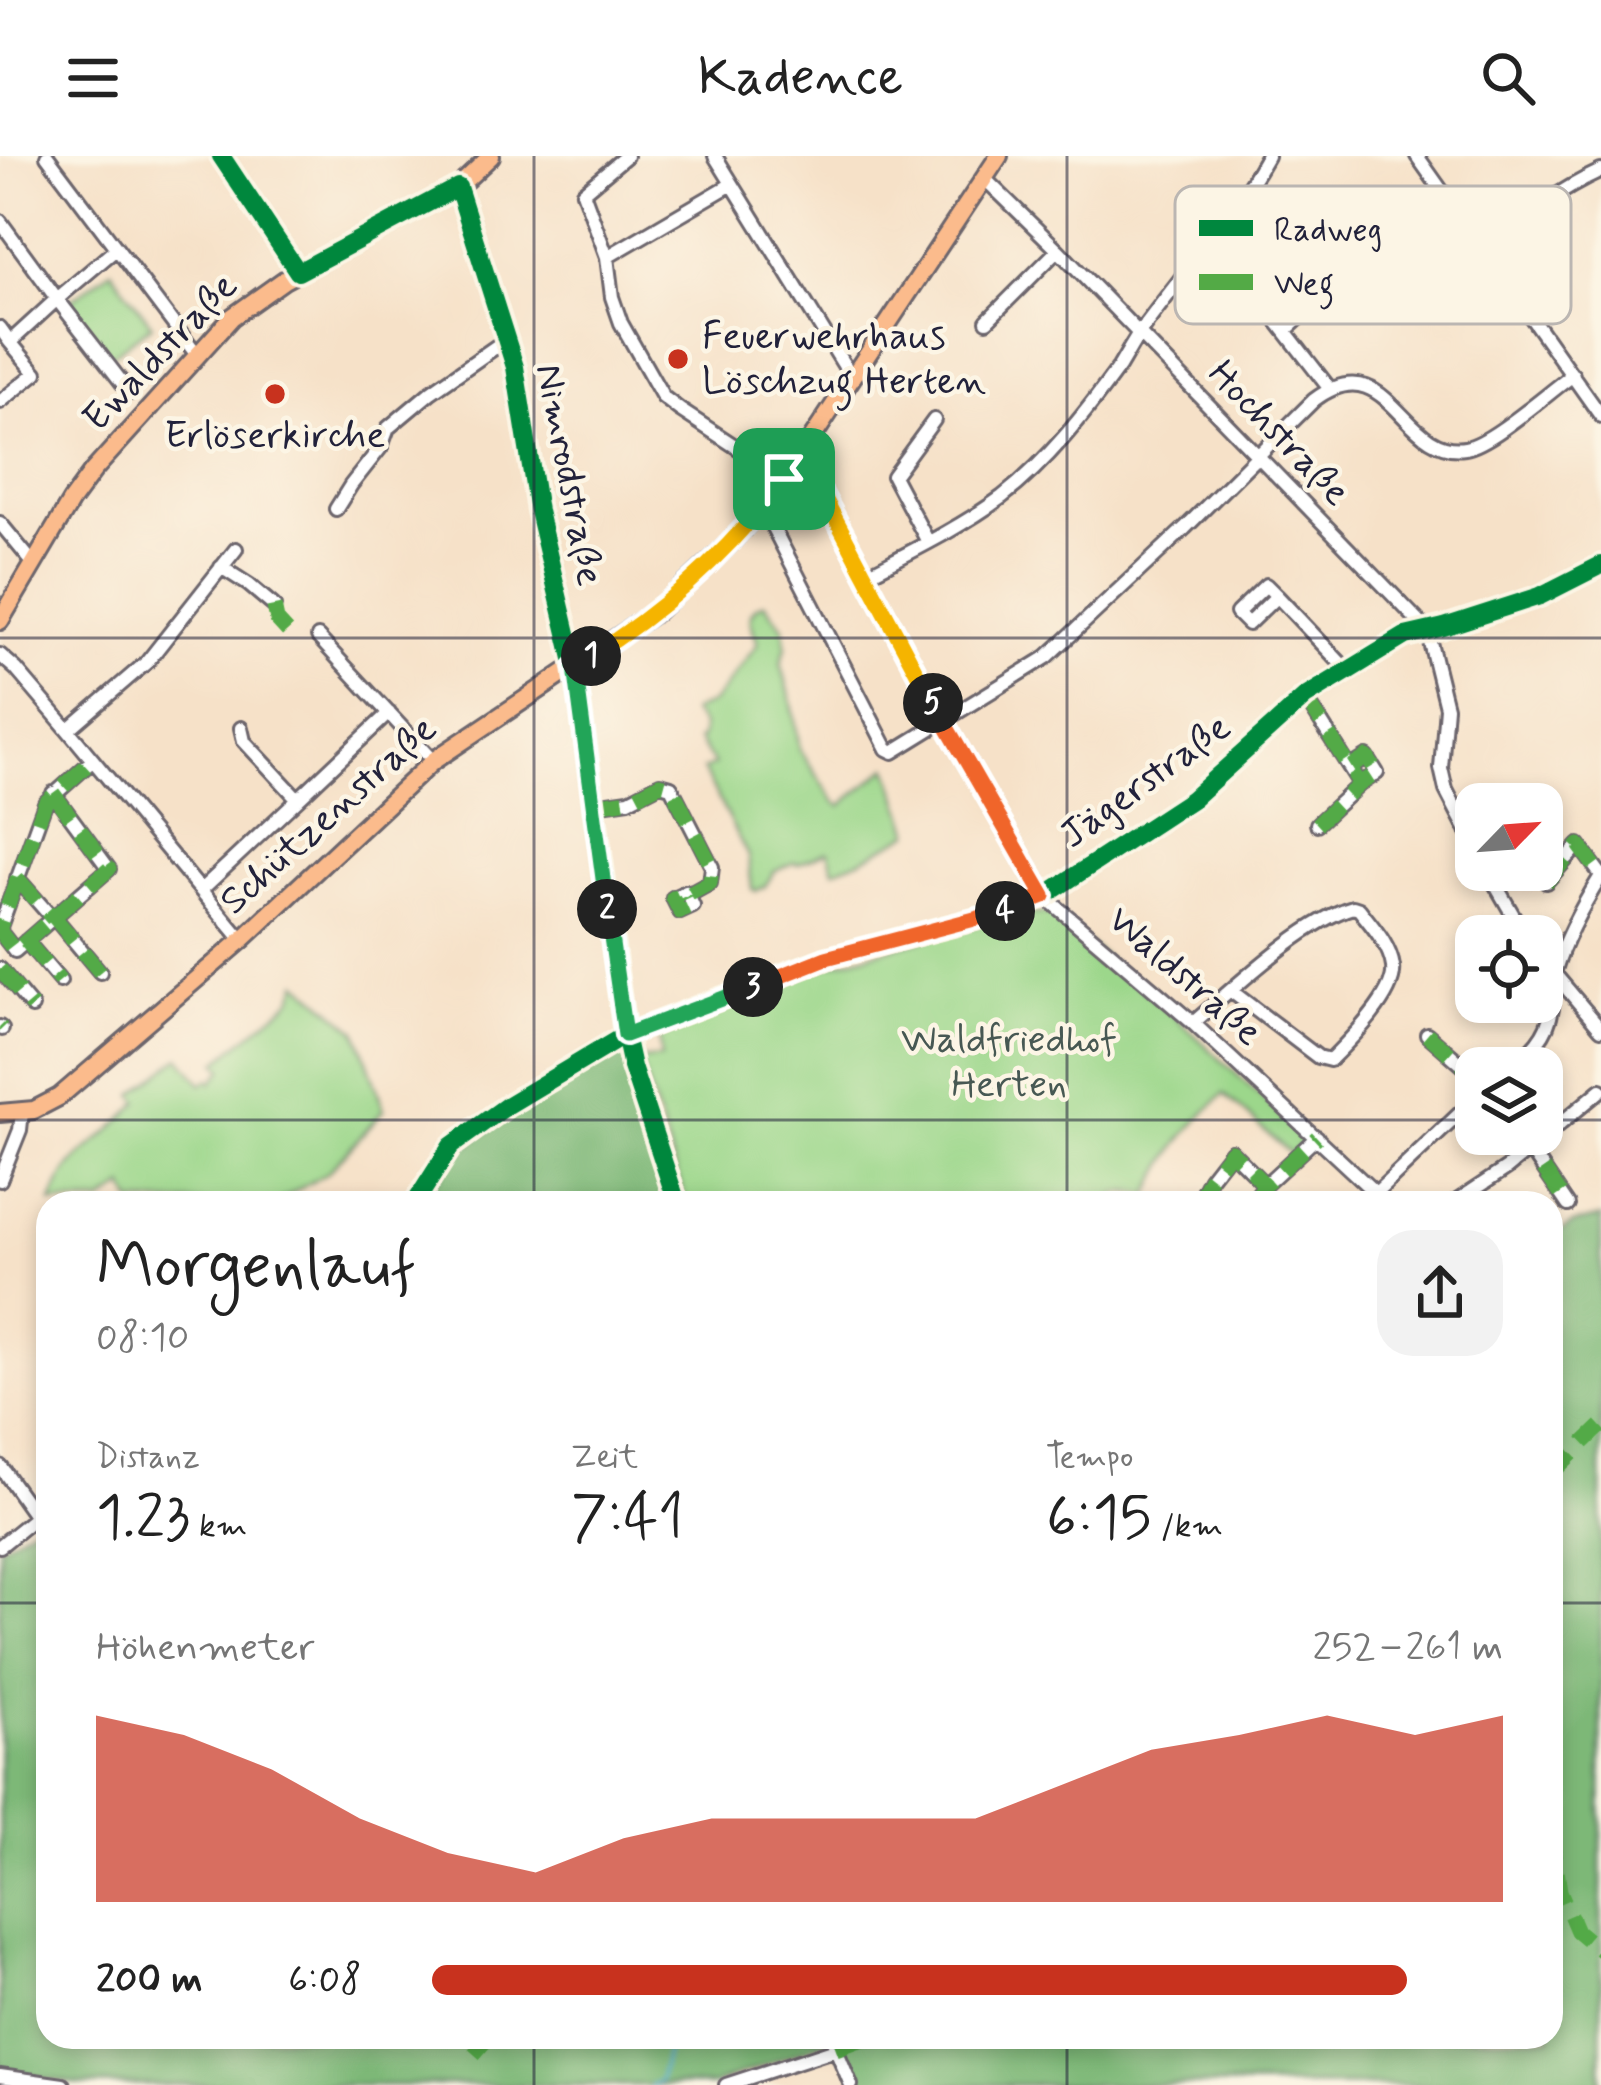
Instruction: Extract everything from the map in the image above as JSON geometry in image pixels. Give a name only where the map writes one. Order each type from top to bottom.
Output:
[{"type":"main road","name":"Ewaldstraße","points":[[0,621],[71,501],[232,317],[298,272],[458,187],[491,156]]},
{"type":"main road","name":"Schützenstraße","points":[[0,1113],[46,1106],[242,940],[433,761],[670,601],[739,533],[784,479],[999,156]]},
{"type":"street","points":[[47,156],[196,354]]},
{"type":"street","points":[[221,156],[298,272]]},
{"type":"street","points":[[626,156],[583,192],[607,257],[621,323],[663,397],[784,479]]},
{"type":"street","points":[[715,156],[852,378]]},
{"type":"street","points":[[1250,186],[1267,156]]},
{"type":"street","points":[[1417,156],[1438,186]]},
{"type":"street","points":[[1571,187],[1601,171]]},
{"type":"street","name":"Hochstraße","points":[[984,178],[1427,630]]},
{"type":"street","points":[[607,257],[732,184]]},
{"type":"street","name":"Nimrodstraße","points":[[458,187],[520,394],[538,511],[575,667],[625,1035],[673,1191]]},
{"type":"street","points":[[0,221],[130,393]]},
{"type":"street","points":[[10,341],[116,249]]},
{"type":"street","points":[[987,321],[1058,250]]},
{"type":"street","points":[[866,575],[978,514],[1027,476],[1106,383],[1175,285]]},
{"type":"street","points":[[1281,324],[1330,388]]},
{"type":"street","points":[[1537,324],[1601,416]]},
{"type":"street","points":[[0,328],[36,373],[0,402]]},
{"type":"street","name":"Nimrodstraße","points":[[336,509],[381,447],[388,428],[430,392],[507,339]]},
{"type":"street","points":[[767,516],[887,749],[893,752],[1047,657],[1330,388],[1351,383],[1377,392],[1433,443],[1461,449],[1484,441],[1573,375]]},
{"type":"street","points":[[928,542],[893,476],[934,419]]},
{"type":"street","name":"Waldstraße","points":[[800,457],[1044,896],[1193,1023],[1374,1191]]},
{"type":"street","points":[[0,523],[32,563]]},
{"type":"street","points":[[68,730],[147,662],[236,549]]},
{"type":"street","name":"Jägerstraße","points":[[423,1191],[451,1146],[508,1105],[625,1035],[826,958],[1010,910],[1044,896],[1192,799],[1305,697],[1405,636],[1540,596],[1601,565]]},
{"type":"street","points":[[220,567],[274,606]]},
{"type":"street","points":[[1276,596],[1348,671]]},
{"type":"street","points":[[1427,630],[1446,707],[1441,768],[1455,807]]},
{"type":"street","points":[[318,637],[433,761]]},
{"type":"street","points":[[0,655],[242,940]]},
{"type":"street","points":[[1305,697],[1360,784],[1317,824]]},
{"type":"street","points":[[201,890],[389,713]]},
{"type":"street","points":[[242,728],[244,741],[298,799]]},
{"type":"street","points":[[60,981],[1,933],[0,927],[45,803],[92,760]]},
{"type":"street","points":[[594,805],[629,800],[660,784],[671,787],[712,867],[710,883],[688,895]]},
{"type":"street","points":[[32,1006],[0,966],[109,869],[53,794]]},
{"type":"street","points":[[1563,863],[1579,845],[1601,876],[1563,951]]},
{"type":"street","points":[[17,878],[100,972]]},
{"type":"street","points":[[1193,1023],[1267,960],[1316,925],[1353,907],[1386,946],[1394,968],[1392,981],[1374,1011],[1330,1060],[1318,1058],[1231,991]]},
{"type":"street","points":[[1563,985],[1601,1029]]},
{"type":"street","points":[[1427,1034],[1455,1059]]},
{"type":"street","points":[[1563,1122],[1601,1090]]},
{"type":"street","points":[[0,1180],[20,1130],[22,1112]]},
{"type":"street","points":[[1388,1191],[1455,1120]]},
{"type":"street","points":[[1260,1191],[1317,1137]]},
{"type":"street","points":[[1203,1191],[1231,1150],[1265,1185]]},
{"type":"street","points":[[1471,1191],[1522,1155]]},
{"type":"street","points":[[1534,1155],[1558,1191]]},
{"type":"street","points":[[1563,1198],[1568,1205]]},
{"type":"street","points":[[0,1466],[36,1509]]},
{"type":"street","points":[[0,1546],[36,1520]]},
{"type":"street","points":[[726,2085],[819,2049]]},
{"type":"street","points":[[837,2049],[851,2085]]},
{"type":"street","points":[[0,2075],[63,2085]]},
{"type":"green space","points":[[111,270],[152,325],[108,358],[67,303]]},
{"type":"green space","points":[[765,603],[783,627],[786,647],[781,663],[800,750],[841,806],[888,767],[911,832],[834,870],[828,851],[795,862],[774,872],[756,891],[748,856],[703,770],[714,765],[698,740],[702,726],[692,712],[714,701],[758,643],[751,614]]},
{"type":"green space","name":"Waldfriedhof Herten","points":[[1052,913],[1169,1011],[1306,1139],[1292,1155],[1224,1094],[1181,1140],[1151,1191],[683,1191],[639,1060],[661,1058],[659,1038],[817,968],[1013,915]]},
{"type":"green space","points":[[298,982],[357,1031],[384,1110],[327,1173],[296,1191],[127,1191],[125,1187],[119,1191],[57,1191],[72,1165],[139,1102],[134,1094],[180,1057],[202,1084],[209,1079],[212,1083],[223,1069],[217,1062],[293,998]]},
{"type":"green space","points":[[624,1046],[672,1191],[430,1191],[456,1153]]},
{"type":"green space","points":[[1601,1217],[1601,2085],[858,2085],[844,2049],[1563,2049],[1563,1230]]},
{"type":"green space","points":[[36,1524],[36,2049],[807,2049],[713,2085],[84,2085],[0,2072],[0,1546]]},
{"type":"waterway","points":[[650,2085],[659,2081],[667,2049]]},
{"type":"marked path","points":[[762,508],[767,516]]},
{"type":"marked path","points":[[274,606],[277,620],[289,633],[299,633]]},
{"type":"marked path","points":[[1305,697],[1360,784],[1317,824]]},
{"type":"marked path","points":[[1351,767],[1367,757],[1377,773],[1360,784]]},
{"type":"marked path","points":[[53,793],[109,869],[15,951],[0,927],[45,803],[93,760]]},
{"type":"marked path","points":[[594,805],[629,800],[660,784],[671,787],[712,867],[710,883],[673,898],[680,912],[693,906],[688,895]]},
{"type":"marked path","points":[[1563,863],[1579,845],[1601,875]]},
{"type":"marked path","points":[[17,878],[53,919]]},
{"type":"marked path","points":[[54,917],[100,972]]},
{"type":"marked path","points":[[26,941],[60,981]]},
{"type":"marked path","points":[[0,969],[32,1007]]},
{"type":"marked path","points":[[1427,1034],[1455,1059]]},
{"type":"marked path","points":[[1260,1191],[1317,1137]]},
{"type":"marked path","points":[[1203,1191],[1231,1151],[1265,1185]]},
{"type":"marked path","points":[[1534,1155],[1558,1191]]},
{"type":"marked path","points":[[1563,1198],[1568,1205]]},
{"type":"marked path","points":[[1563,1462],[1601,1426]]},
{"type":"marked path","points":[[1563,1898],[1577,1931],[1601,1951]]},
{"type":"marked path","points":[[474,2054],[478,2049]]},
{"type":"cycle path","points":[[221,156],[298,272],[458,187],[515,367],[538,511],[575,667],[625,1035],[673,1191]]},
{"type":"cycle path","points":[[423,1191],[451,1146],[508,1105],[625,1035],[827,958],[1010,910],[1044,896],[1192,799],[1305,697],[1405,636],[1540,596],[1601,565]]},
{"type":"place","name":"Feuerwehrhaus Löschzug Herten","points":[[678,359]]},
{"type":"place","name":"Erlöserkirche","points":[[275,394]]},
{"type":"route","points":[[800,457],[1044,896],[1010,910],[826,958],[625,1035],[575,667],[657,611],[728,545],[784,479],[800,457]]}]
